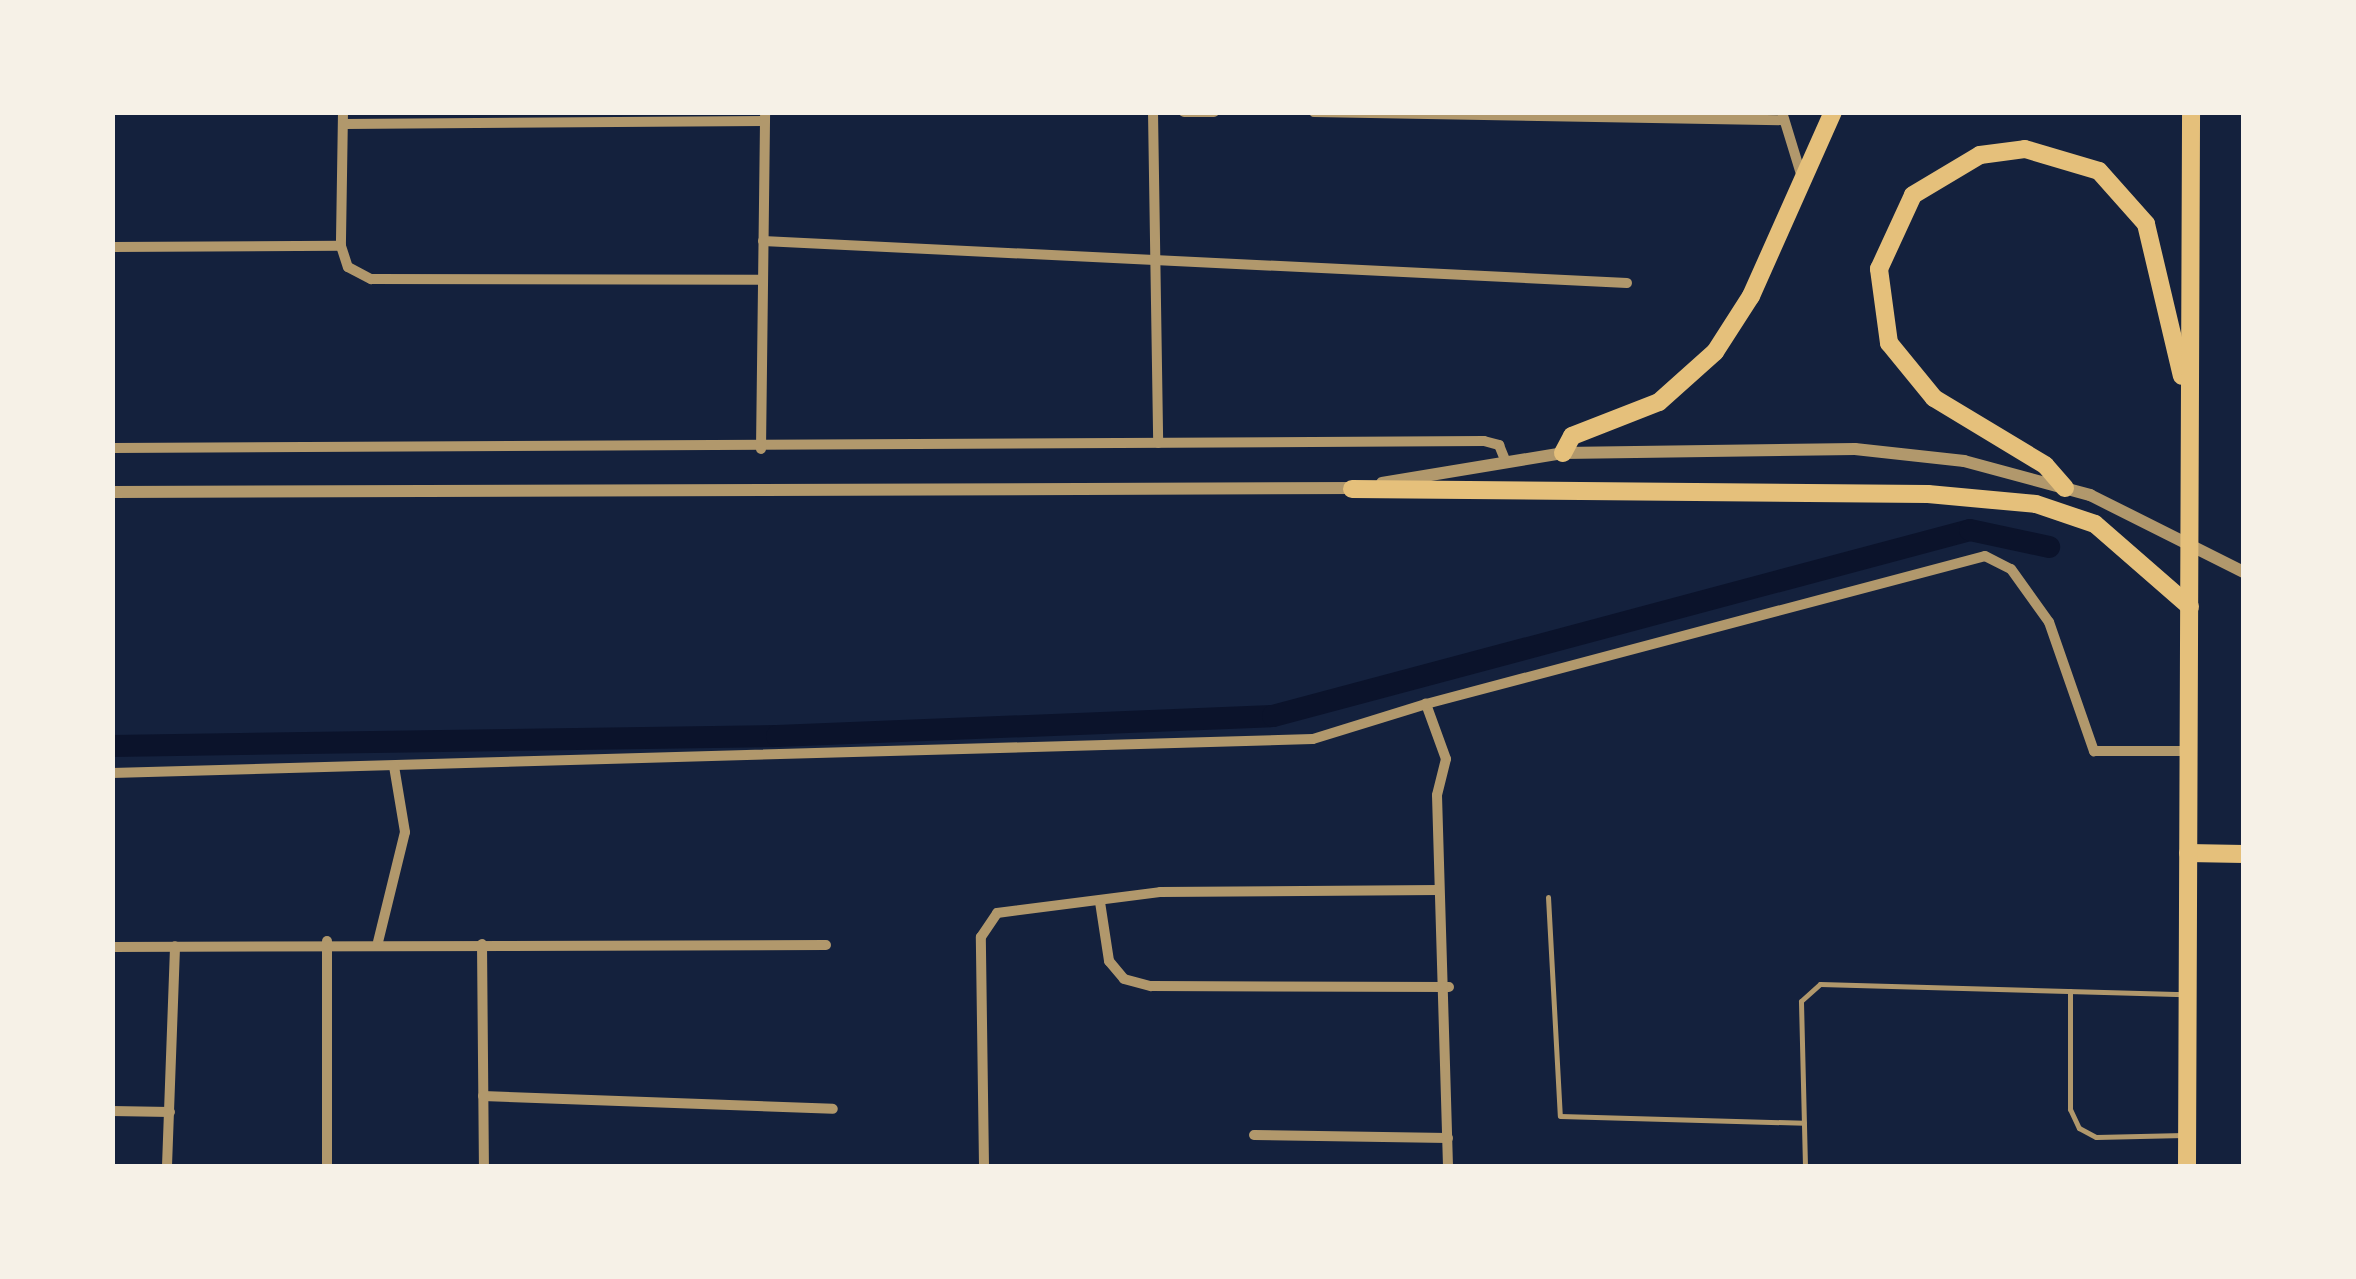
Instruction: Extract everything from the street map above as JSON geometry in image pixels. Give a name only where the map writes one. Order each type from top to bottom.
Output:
[{"type":"highway","points":[[2187,1166],[2191,112]]},
{"type":"highway","points":[[1562,453],[1572,436],[1659,402],[1715,352],[1751,296],[1801,174],[1832,114]]},
{"type":"highway","points":[[2065,488],[2045,465],[1934,398],[1888,342],[1878,305],[1892,228],[1913,195],[1980,155],[2062,154],[2099,171],[2146,224],[2170,302],[2191,438]]},
{"type":"highway","points":[[1352,489],[1928,494],[2036,504],[2095,524],[2190,607]]},
{"type":"highway","points":[[2188,852],[2244,854]]},
{"type":"street","points":[[1153,112],[1152,254],[1158,443]]},
{"type":"street","points":[[1184,112],[1214,112]]},
{"type":"street","points":[[1314,112],[1783,116],[1801,174]]},
{"type":"street","points":[[761,449],[765,117],[344,118],[341,246],[348,267],[372,279],[763,280]]},
{"type":"street","points":[[763,241],[1152,254],[1284,273],[1627,284]]},
{"type":"street","points":[[112,247],[341,246]]},
{"type":"street","points":[[112,448],[761,449],[1484,441],[1499,444],[1506,462]]},
{"type":"street","points":[[112,492],[1352,489],[1562,453],[1855,449],[1964,461],[2090,495],[2244,572]]},
{"type":"street","points":[[112,773],[1313,739],[1426,704],[1984,556],[2011,569],[2049,622],[2094,751],[2189,751]]},
{"type":"street","points":[[1426,704],[1446,758],[1439,890],[1450,986],[1448,1166]]},
{"type":"street","points":[[378,942],[405,832],[394,766]]},
{"type":"street","points":[[984,1166],[981,937],[996,913],[1160,892],[1439,890]]},
{"type":"street","points":[[1100,902],[1109,960],[1124,979],[1151,986],[1450,986]]},
{"type":"street","points":[[327,942],[327,1166]]},
{"type":"street","points":[[112,947],[327,942],[826,945]]},
{"type":"street","points":[[482,944],[484,1166]]},
{"type":"street","points":[[167,1166],[175,946]]},
{"type":"street","points":[[483,1096],[833,1109]]},
{"type":"street","points":[[112,1112],[170,1112]]},
{"type":"street","points":[[1254,1135],[1448,1138]]},
{"type":"lane","points":[[1548,898],[1560,1116],[1804,1123]]},
{"type":"lane","points":[[1805,1166],[1801,1001],[1820,984],[2188,994]]},
{"type":"lane","points":[[2070,991],[2070,1109],[2079,1128],[2096,1137],[2187,1135]]},
{"type":"waterway","points":[[112,746],[777,736],[1273,716],[1970,530],[2049,547]]}]
